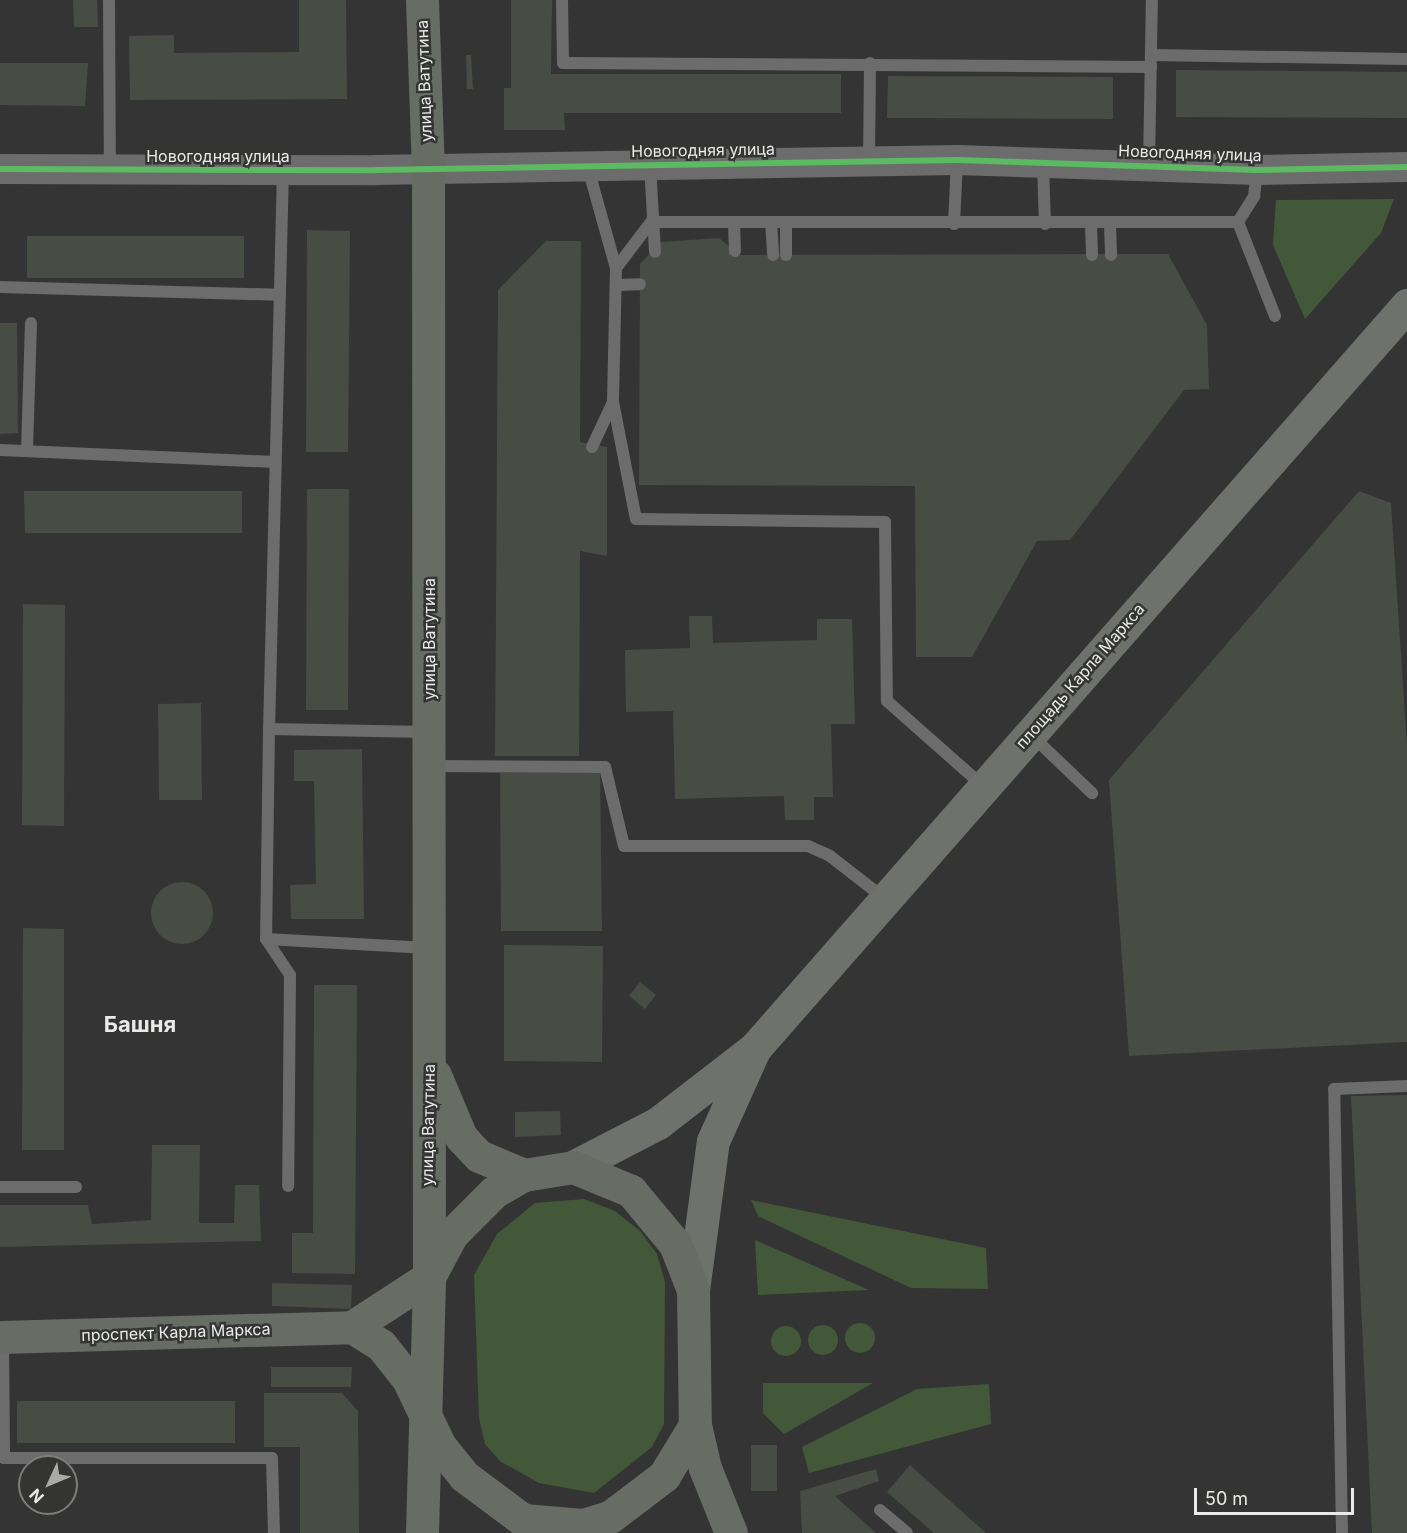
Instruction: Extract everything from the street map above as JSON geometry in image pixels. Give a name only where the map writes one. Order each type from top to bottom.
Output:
[{"type":"main road","name":"улица Ватутина","points":[[422,0],[428,169],[429,1277]]},
{"type":"main road","name":"площадь Карла Маркса","points":[[523,1520],[464,1476],[440,1446],[423,1410],[381,1345],[352,1327],[429,1277],[470,1211],[524,1175],[573,1167],[609,1152],[658,1123],[755,1048],[884,898],[1407,305]]},
{"type":"main road","name":"площадь Карла Маркса","points":[[731,1533],[705,1468],[695,1425],[693,1290],[712,1141],[755,1048]]},
{"type":"main road","points":[[430,1059],[461,1137],[479,1155],[524,1175]]},
{"type":"main road","name":"площадь Карла Маркса","points":[[573,1167],[631,1191],[675,1244],[693,1290]]},
{"type":"main road","name":"площадь Карла Маркса","points":[[423,1410],[429,1277]]},
{"type":"main road","name":"проспект Карла Маркса","points":[[2,1337],[352,1327]]},
{"type":"main road","points":[[422,1533],[423,1410]]},
{"type":"main road","points":[[493,1533],[523,1520],[590,1529],[610,1517],[664,1476],[695,1425]]},
{"type":"street","name":"Новогодняя улица","points":[[0,169],[428,169],[869,160],[1043,160],[1257,170],[1407,167]]},
{"type":"lane","points":[[108,0],[110,169]]},
{"type":"lane","points":[[562,0],[563,63],[1407,59]]},
{"type":"lane","points":[[1149,165],[1152,0]]},
{"type":"lane","points":[[869,160],[870,63]]},
{"type":"lane","points":[[954,224],[957,160]]},
{"type":"lane","points":[[1043,160],[1045,225]]},
{"type":"lane","points":[[650,164],[651,222],[655,252]]},
{"type":"lane","points":[[587,166],[616,268],[612,402],[636,519],[885,522],[887,701],[983,786]]},
{"type":"lane","points":[[283,169],[266,939],[290,975],[288,1186]]},
{"type":"lane","points":[[1238,222],[1254,196],[1257,170]]},
{"type":"lane","points":[[651,222],[1045,225],[1238,222]]},
{"type":"lane","points":[[616,268],[651,222]]},
{"type":"lane","points":[[1238,222],[1275,316]]},
{"type":"lane","points":[[734,223],[735,251]]},
{"type":"lane","points":[[771,223],[773,255]]},
{"type":"lane","points":[[786,223],[786,255]]},
{"type":"lane","points":[[1091,225],[1092,255]]},
{"type":"lane","points":[[1110,225],[1111,255]]},
{"type":"lane","points":[[617,285],[640,284]]},
{"type":"lane","points":[[0,287],[280,295]]},
{"type":"lane","points":[[27,450],[31,322]]},
{"type":"lane","points":[[592,447],[612,402]]},
{"type":"lane","points":[[0,450],[276,462]]},
{"type":"lane","points":[[270,729],[429,732]]},
{"type":"lane","points":[[1029,733],[1092,793]]},
{"type":"lane","points":[[429,766],[605,767],[624,846],[808,846],[830,856],[884,898]]},
{"type":"lane","points":[[266,939],[429,948]]},
{"type":"lane","points":[[1342,1533],[1334,1089],[1407,1086]]},
{"type":"lane","points":[[0,1186],[76,1187]]},
{"type":"lane","points":[[2,1337],[4,1458],[272,1458],[274,1533]]},
{"type":"lane","points":[[880,1509],[906,1533]]},
{"type":"green space","points":[[1394,199],[1381,233],[1305,319],[1273,245],[1276,200]]},
{"type":"green space","points":[[584,1199],[615,1211],[640,1231],[657,1254],[665,1282],[664,1424],[652,1447],[594,1493],[539,1483],[500,1461],[485,1444],[479,1418],[474,1275],[497,1234],[535,1203]]},
{"type":"green space","points":[[751,1200],[986,1248],[988,1289],[911,1288],[758,1216]]},
{"type":"green space","points":[[755,1240],[869,1290],[758,1295]]},
{"type":"green space","points":[[860,1323],[871,1327],[875,1338],[871,1349],[860,1353],[849,1349],[845,1338],[849,1327]]},
{"type":"green space","points":[[823,1325],[834,1329],[838,1340],[834,1351],[823,1355],[812,1351],[808,1340],[812,1329]]},
{"type":"green space","points":[[786,1326],[792,1327],[800,1335],[800,1347],[792,1355],[786,1356],[780,1355],[772,1347],[771,1341],[772,1335],[780,1327]]},
{"type":"green space","points":[[763,1383],[873,1383],[784,1434],[763,1413]]},
{"type":"green space","points":[[989,1384],[991,1424],[809,1473],[802,1447],[917,1389]]},
{"type":"building","points":[[73,0],[97,0],[98,27],[74,27]]},
{"type":"building","points":[[299,0],[346,0],[347,99],[130,100],[129,36],[174,35],[174,53],[299,52]]},
{"type":"building","points":[[511,0],[552,0],[551,74],[841,74],[841,113],[564,113],[565,130],[504,130],[504,88],[511,88]]},
{"type":"building","points":[[466,55],[471,55],[473,89],[467,89]]},
{"type":"building","points":[[0,63],[88,63],[85,106],[0,105]]},
{"type":"building","points":[[1176,70],[1407,72],[1407,118],[1176,117]]},
{"type":"building","points":[[888,76],[1113,77],[1113,119],[887,118]]},
{"type":"building","points":[[307,230],[350,231],[348,452],[306,452]]},
{"type":"building","points":[[27,236],[244,236],[244,278],[27,278]]},
{"type":"building","points":[[719,238],[740,255],[1168,254],[1207,325],[1209,389],[1184,390],[1070,540],[1037,541],[972,657],[916,657],[915,486],[639,485],[640,264],[661,242]]},
{"type":"building","points":[[546,241],[581,241],[580,442],[607,447],[607,556],[580,551],[579,756],[495,756],[498,290]]},
{"type":"building","points":[[0,323],[17,323],[18,433],[0,434]]},
{"type":"building","points":[[307,489],[349,489],[348,710],[306,710]]},
{"type":"building","points":[[24,491],[242,491],[242,533],[25,533]]},
{"type":"building","points":[[1359,491],[1391,503],[1407,746],[1407,1042],[1129,1056],[1109,780]]},
{"type":"building","points":[[23,604],[65,605],[64,826],[22,825]]},
{"type":"building","points":[[689,616],[712,616],[713,643],[817,640],[817,619],[852,619],[855,724],[831,724],[833,797],[814,797],[814,820],[785,820],[784,796],[675,799],[673,711],[626,712],[625,650],[690,648]]},
{"type":"building","points":[[201,703],[202,800],[159,800],[158,704]]},
{"type":"building","points":[[362,749],[364,919],[291,919],[290,885],[316,884],[314,781],[294,781],[294,750]]},
{"type":"building","points":[[500,773],[600,773],[602,931],[501,931]]},
{"type":"building","points":[[182,882],[194,884],[204,891],[211,901],[213,913],[211,925],[204,935],[194,942],[182,944],[170,942],[160,935],[153,925],[151,913],[153,901],[160,891],[170,884]]},
{"type":"building","points":[[23,928],[64,929],[64,1150],[22,1150]]},
{"type":"building","points":[[504,945],[603,946],[602,1062],[504,1061]]},
{"type":"building","points":[[640,982],[656,995],[645,1009],[629,996]]},
{"type":"building","points":[[314,985],[357,985],[355,1274],[292,1273],[292,1233],[313,1233]]},
{"type":"building","points":[[1407,1095],[1407,1533],[1372,1533],[1351,1096]]},
{"type":"building","points":[[560,1111],[561,1135],[515,1137],[515,1112]]},
{"type":"building","points":[[152,1145],[200,1145],[199,1223],[234,1223],[235,1185],[259,1185],[261,1241],[0,1247],[0,1205],[88,1205],[92,1224],[151,1220]]},
{"type":"building","points":[[272,1283],[352,1285],[351,1309],[272,1306]]},
{"type":"building","points":[[271,1367],[352,1367],[351,1387],[271,1387]]},
{"type":"building","points":[[264,1393],[342,1393],[358,1411],[359,1533],[300,1533],[300,1447],[264,1447]]},
{"type":"building","points":[[17,1401],[235,1401],[235,1443],[17,1443]]},
{"type":"building","points":[[751,1445],[777,1445],[777,1491],[751,1491]]},
{"type":"building","points":[[910,1465],[986,1533],[934,1533],[887,1492]]},
{"type":"building","points":[[876,1469],[879,1481],[835,1496],[876,1533],[802,1533],[800,1491]]},
{"type":"cycle path","points":[[0,169],[376,170],[957,160],[1257,170],[1407,167]]},
{"type":"district","name":"Башня","points":[[140,1025]]}]
